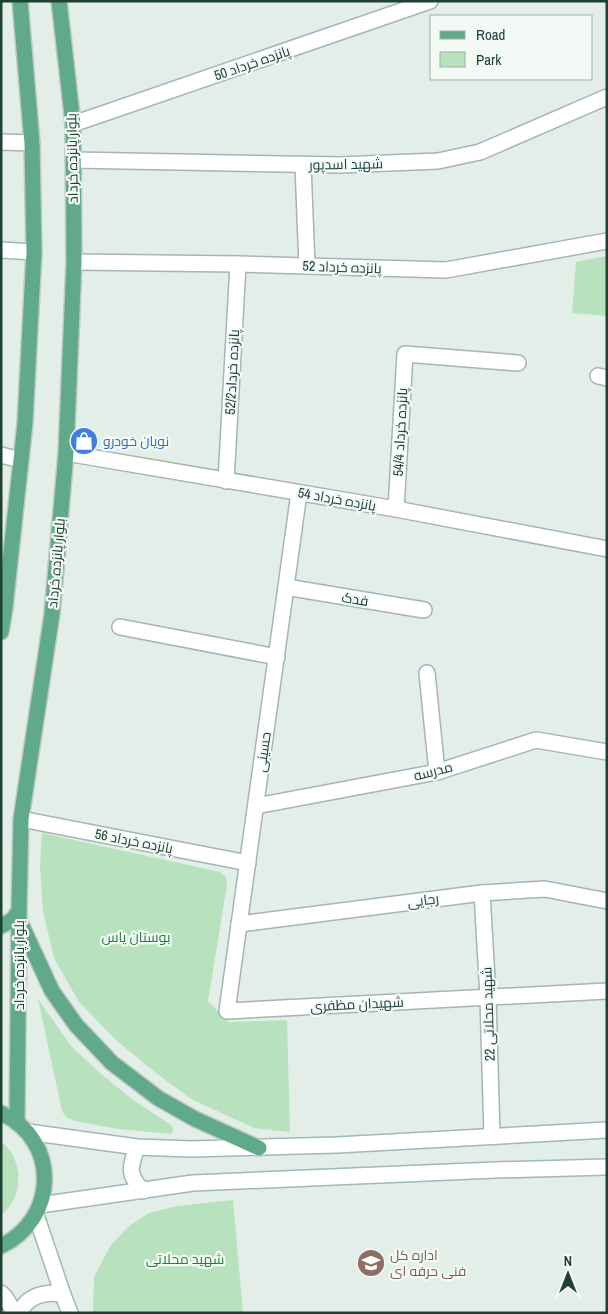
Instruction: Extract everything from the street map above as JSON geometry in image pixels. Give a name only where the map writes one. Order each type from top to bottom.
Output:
[{"type":"main road","points":[[1,632],[24,423],[34,252],[32,143],[20,1]]},
{"type":"main road","name":"بلوار پانزده خرداد","points":[[22,1128],[19,915],[21,819],[52,614],[66,453],[74,262],[73,124],[59,1]]},
{"type":"main road","points":[[1,926],[19,915],[52,992],[76,1025],[112,1063],[158,1098],[195,1120],[259,1148]]},
{"type":"main road","points":[[1,1113],[12,1118],[38,1147],[45,1181],[43,1198],[38,1210],[25,1230],[1,1246]]},
{"type":"street","name":"پانزده خرداد 50","points":[[73,124],[430,1]]},
{"type":"street","name":"شهید اسدپور","points":[[74,160],[340,166],[438,161],[480,152],[607,97]]},
{"type":"street","points":[[1,142],[32,143]]},
{"type":"street","points":[[303,165],[306,266]]},
{"type":"street","name":"پانزده خرداد 52","points":[[74,262],[238,264],[446,270],[607,241]]},
{"type":"street","points":[[1,250],[34,252]]},
{"type":"street","name":"پانزده خرداد52/2","points":[[226,481],[238,264]]},
{"type":"street","name":"پانزده خرداد 54/4","points":[[396,509],[405,354],[518,363]]},
{"type":"street","name":"پانزده خرداد 54","points":[[66,453],[396,509],[607,550]]},
{"type":"street","points":[[1,455],[20,460]]},
{"type":"street","name":"حسینی","points":[[227,1011],[300,493]]},
{"type":"street","name":"فدک","points":[[286,587],[424,610]]},
{"type":"street","points":[[120,627],[276,657]]},
{"type":"street","points":[[427,673],[437,772]]},
{"type":"street","name":"مدرسه","points":[[256,806],[437,772],[536,740],[607,752]]},
{"type":"street","name":"پانزده خرداد 56","points":[[21,819],[248,863]]},
{"type":"street","name":"رجایی","points":[[239,924],[482,893],[545,889],[607,901]]},
{"type":"street","name":"شهید محلاتی 22","points":[[482,893],[488,997],[492,1136]]},
{"type":"street","name":"شهیدان مظفری","points":[[227,1011],[607,991]]},
{"type":"street","points":[[22,1128],[136,1146],[191,1148],[337,1145],[607,1130]]},
{"type":"street","points":[[136,1146],[131,1172],[134,1181],[143,1191]]},
{"type":"street","points":[[70,1313],[38,1210],[193,1184],[495,1170],[607,1167]]},
{"type":"street","points":[[20,1313],[22,1307],[30,1299],[53,1292],[63,1295]]},
{"type":"street","points":[[1,1293],[15,1313]]},
{"type":"green space","points":[[607,256],[607,316],[572,313],[576,262]]},
{"type":"green space","name":"بوستان یاس","points":[[42,833],[220,872],[226,877],[227,885],[208,1001],[229,1022],[287,1020],[290,1132],[254,1128],[191,1099],[117,1041],[79,1002],[54,958],[43,911],[40,867]]},
{"type":"green space","points":[[38,999],[71,1046],[133,1100],[171,1125],[173,1132],[171,1134],[118,1129],[75,1121],[66,1117],[62,1111]]},
{"type":"green space","points":[[1,1142],[12,1154],[18,1170],[18,1186],[12,1202],[1,1215]]},
{"type":"green space","name":"شهید محلاتی","points":[[233,1200],[243,1313],[93,1313],[94,1277],[111,1245],[129,1226],[149,1213],[177,1206]]},
{"type":"place","name":"نویان خودرو","points":[[84,441]]},
{"type":"place","name":"اداره کل فنی حرفه ای","points":[[371,1263]]}]
